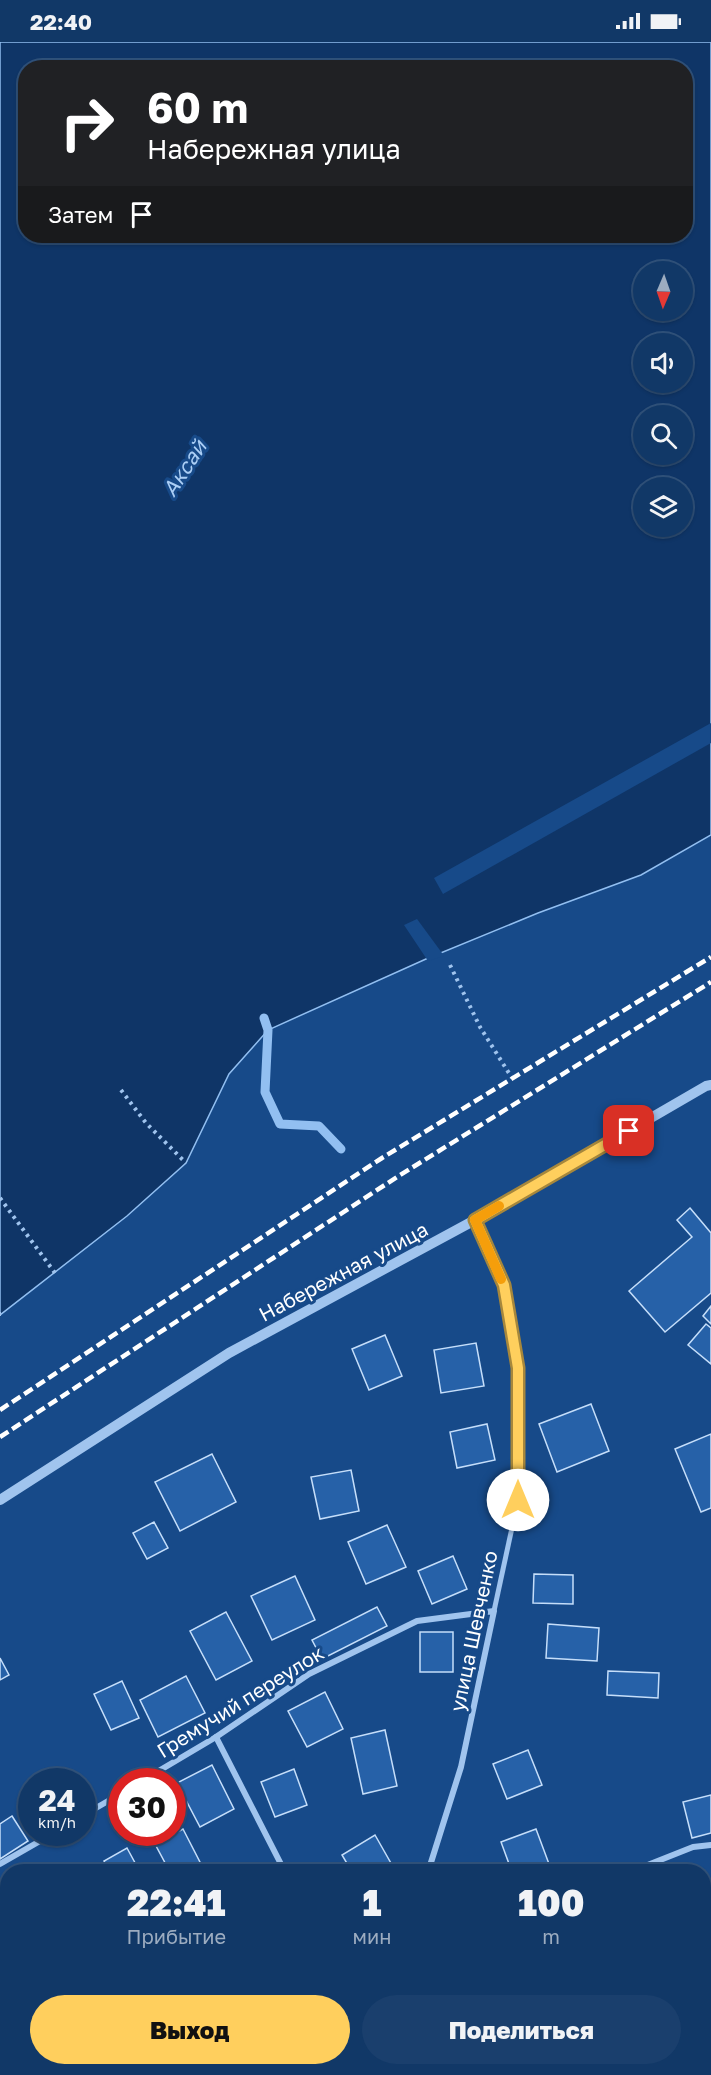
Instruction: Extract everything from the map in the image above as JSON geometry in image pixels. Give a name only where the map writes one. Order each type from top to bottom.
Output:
[{"type":"street","name":"Набережная улица","points":[[0,1500],[229,1353],[475,1220],[711,1085]]},
{"type":"street","name":"улица Шевченко","points":[[431,1864],[461,1767],[518,1500],[518,1368],[504,1285],[475,1220]]},
{"type":"street","name":"Гремучий переулок","points":[[164,1768],[216,1737],[309,1674],[417,1621],[494,1611]]},
{"type":"street","points":[[216,1737],[281,1864]]},
{"type":"street","points":[[650,1864],[693,1847],[711,1845]]},
{"type":"street","points":[[0,1864],[31,1846]]},
{"type":"path","points":[[450,965],[480,1027],[512,1078]]},
{"type":"path","points":[[121,1090],[146,1123],[186,1162]]},
{"type":"path","points":[[0,1198],[54,1273]]},
{"type":"water","name":"Аксай","points":[[0,42],[711,42],[711,835],[641,875],[538,913],[426,959],[268,1030],[229,1074],[186,1163],[127,1216],[0,1315]]},
{"type":"pier","points":[[711,723],[711,743],[443,894],[434,878]]},
{"type":"pier","points":[[417,919],[444,956],[428,961],[404,925]]},
{"type":"building","points":[[690,1208],[711,1233],[711,1293],[665,1332],[629,1291],[692,1237],[677,1220]]},
{"type":"building","points":[[711,1306],[711,1324],[703,1316]]},
{"type":"building","points":[[706,1324],[711,1328],[711,1364],[688,1345]]},
{"type":"building","points":[[385,1335],[402,1376],[369,1390],[352,1349]]},
{"type":"building","points":[[476,1343],[484,1386],[441,1393],[434,1350]]},
{"type":"building","points":[[591,1404],[609,1451],[557,1472],[539,1424]]},
{"type":"building","points":[[487,1424],[495,1460],[457,1468],[450,1432]]},
{"type":"building","points":[[711,1434],[711,1508],[701,1512],[675,1449]]},
{"type":"building","points":[[212,1454],[236,1502],[180,1531],[155,1482]]},
{"type":"building","points":[[351,1470],[359,1511],[320,1519],[311,1477]]},
{"type":"building","points":[[154,1522],[168,1548],[147,1559],[133,1533]]},
{"type":"building","points":[[387,1525],[406,1567],[366,1584],[348,1542]]},
{"type":"building","points":[[453,1556],[467,1589],[432,1604],[418,1571]]},
{"type":"building","points":[[534,1574],[573,1575],[573,1604],[533,1603]]},
{"type":"building","points":[[295,1576],[315,1620],[272,1640],[251,1596]]},
{"type":"building","points":[[377,1607],[387,1626],[322,1659],[312,1640]]},
{"type":"building","points":[[226,1612],[252,1661],[216,1680],[190,1631]]},
{"type":"building","points":[[548,1624],[599,1628],[597,1661],[546,1658]]},
{"type":"building","points":[[420,1632],[453,1632],[453,1672],[420,1672]]},
{"type":"building","points":[[0,1658],[9,1675],[0,1680]]},
{"type":"building","points":[[608,1671],[659,1673],[658,1698],[607,1695]]},
{"type":"building","points":[[186,1676],[205,1713],[158,1737],[140,1700]]},
{"type":"building","points":[[122,1681],[139,1718],[111,1730],[94,1694]]},
{"type":"building","points":[[325,1692],[343,1729],[307,1747],[288,1711]]},
{"type":"building","points":[[385,1730],[397,1786],[363,1794],[351,1738]]},
{"type":"building","points":[[528,1750],[542,1785],[507,1799],[493,1764]]},
{"type":"building","points":[[212,1765],[234,1809],[200,1827],[186,1800],[186,1778]]},
{"type":"building","points":[[294,1769],[307,1805],[275,1817],[261,1782]]},
{"type":"building","points":[[711,1795],[711,1833],[692,1838],[683,1802]]},
{"type":"building","points":[[12,1816],[18,1825],[18,1846],[20,1846],[0,1859],[0,1824]]},
{"type":"building","points":[[536,1829],[549,1864],[509,1864],[501,1842]]},
{"type":"building","points":[[186,1835],[201,1864],[166,1864],[156,1846],[186,1846]]},
{"type":"building","points":[[375,1835],[391,1864],[347,1864],[342,1855]]},
{"type":"building","points":[[127,1848],[136,1864],[106,1864],[104,1861]]},
{"type":"waterway","points":[[264,1018],[268,1030],[265,1092],[280,1124],[319,1126],[341,1149]]},
{"type":"railway","points":[[0,1410],[382,1158],[711,957]]},
{"type":"railway","points":[[0,1437],[397,1177],[711,982]]},
{"type":"slow traffic","points":[[499,1206],[475,1220],[501,1279]]},
{"type":"route","points":[[518,1500],[518,1368],[504,1285],[475,1220],[629,1131]]}]
